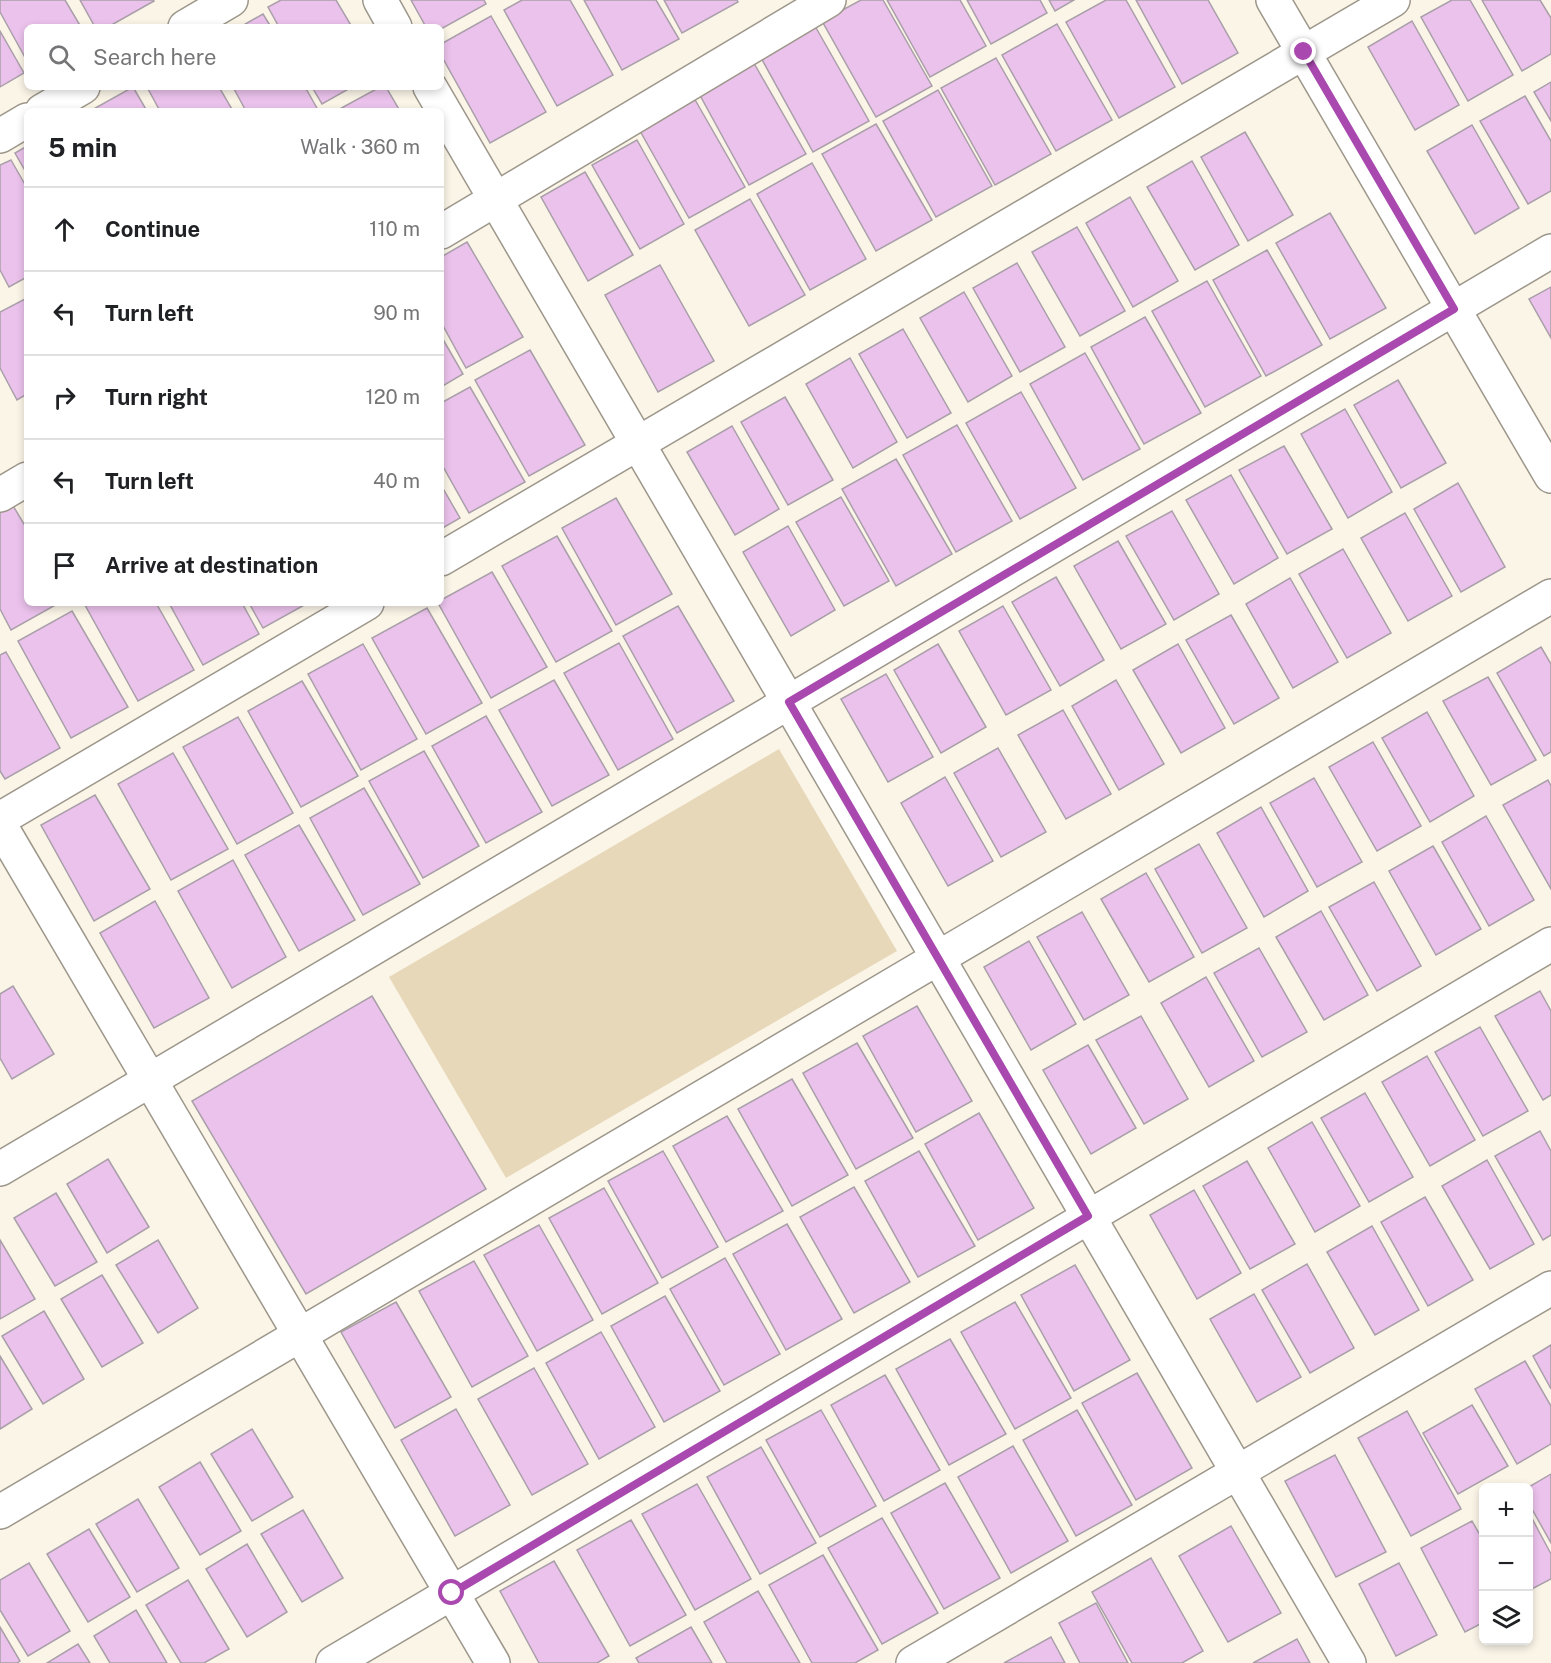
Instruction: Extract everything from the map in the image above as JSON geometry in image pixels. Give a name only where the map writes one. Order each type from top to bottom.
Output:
[{"type":"street","points":[[190,24],[231,0]]},
{"type":"street","points":[[380,0],[393,24]]},
{"type":"street","points":[[444,230],[829,0]]},
{"type":"street","points":[[1273,0],[1551,476]]},
{"type":"street","points":[[444,557],[1393,0]]},
{"type":"street","points":[[47,108],[78,90]]},
{"type":"street","points":[[432,90],[442,108]]},
{"type":"street","points":[[444,111],[1349,1663]]},
{"type":"street","points":[[0,136],[24,122]]},
{"type":"street","points":[[0,1169],[1551,251]]},
{"type":"street","points":[[0,495],[24,481]]},
{"type":"street","points":[[0,1512],[1551,596]]},
{"type":"street","points":[[0,819],[362,606]]},
{"type":"street","points":[[0,825],[493,1663]]},
{"type":"street","points":[[333,1663],[1551,944]]},
{"type":"street","points":[[914,1663],[1551,1288]]},
{"type":"shaded area","points":[[779,749],[897,951],[506,1178],[389,977]]},
{"type":"building","points":[[0,0],[65,0],[79,24],[24,24],[24,56],[0,12]]},
{"type":"building","points":[[80,0],[154,1],[113,24],[93,24]]},
{"type":"building","points":[[281,0],[336,0],[350,24],[277,24],[268,7]]},
{"type":"building","points":[[411,0],[484,0],[486,4],[444,27],[444,24],[424,24]]},
{"type":"building","points":[[522,0],[570,0],[613,75],[557,106],[504,10]]},
{"type":"building","points":[[584,0],[656,0],[679,39],[622,70]]},
{"type":"building","points":[[664,0],[737,0],[738,2],[682,33]]},
{"type":"building","points":[[861,0],[883,0],[932,86],[876,117],[822,21]]},
{"type":"building","points":[[887,0],[960,0],[986,46],[930,77]]},
{"type":"building","points":[[967,0],[1040,0],[1047,13],[991,44]]},
{"type":"building","points":[[1049,0],[1074,0],[1055,11]]},
{"type":"building","points":[[1106,0],[1126,0],[1175,87],[1119,118],[1066,22]]},
{"type":"building","points":[[1136,0],[1208,0],[1238,53],[1182,84]]},
{"type":"building","points":[[1452,0],[1470,0],[1513,75],[1468,101],[1421,17]]},
{"type":"building","points":[[1482,0],[1540,0],[1551,18],[1551,54],[1522,71]]},
{"type":"building","points":[[263,14],[269,24],[245,24]]},
{"type":"building","points":[[491,16],[546,112],[490,143],[444,60],[444,42]]},
{"type":"building","points":[[1412,21],[1459,105],[1415,130],[1368,47]]},
{"type":"building","points":[[1057,24],[1112,120],[1056,151],[1002,55]]},
{"type":"building","points":[[815,26],[869,121],[813,152],[760,56]]},
{"type":"building","points":[[0,31],[24,73],[0,87]]},
{"type":"building","points":[[751,58],[806,154],[749,185],[696,88]]},
{"type":"building","points":[[996,58],[1051,154],[995,185],[941,88]]},
{"type":"building","points":[[1551,82],[1551,121],[1534,92]]},
{"type":"building","points":[[128,90],[135,90],[145,108],[95,108]]},
{"type":"building","points":[[149,90],[221,90],[231,108],[158,108]]},
{"type":"building","points":[[235,90],[307,90],[317,108],[244,108]]},
{"type":"building","points":[[314,90],[347,90],[322,104]]},
{"type":"building","points":[[374,90],[388,90],[398,108],[342,108]]},
{"type":"building","points":[[938,90],[992,186],[936,217],[883,121]]},
{"type":"building","points":[[690,91],[745,187],[689,218],[635,122]]},
{"type":"building","points":[[1525,96],[1551,141],[1551,191],[1528,204],[1480,121]]},
{"type":"building","points":[[876,124],[932,220],[876,251],[822,154]]},
{"type":"building","points":[[1472,125],[1519,208],[1475,234],[1427,151]]},
{"type":"building","points":[[1245,132],[1293,215],[1248,241],[1201,157]]},
{"type":"building","points":[[637,140],[684,224],[640,249],[592,165]]},
{"type":"building","points":[[24,148],[24,169],[15,153]]},
{"type":"building","points":[[11,160],[24,183],[24,279],[9,287],[0,270],[0,165]]},
{"type":"building","points":[[1192,161],[1239,245],[1195,270],[1147,187]]},
{"type":"building","points":[[812,163],[866,259],[810,290],[757,194]]},
{"type":"building","points":[[585,172],[633,255],[588,281],[541,197]]},
{"type":"building","points":[[1130,197],[1178,281],[1133,307],[1086,223]]},
{"type":"building","points":[[750,199],[805,295],[749,326],[695,230]]},
{"type":"building","points":[[1330,213],[1386,308],[1330,339],[1276,243]]},
{"type":"building","points":[[1077,227],[1125,311],[1080,336],[1032,252]]},
{"type":"building","points":[[467,242],[523,337],[466,368],[444,328],[444,255]]},
{"type":"building","points":[[1267,250],[1322,345],[1266,376],[1213,280]]},
{"type":"building","points":[[1017,263],[1065,347],[1020,372],[973,288]]},
{"type":"building","points":[[660,265],[714,361],[658,392],[605,295]]},
{"type":"building","points":[[1207,281],[1261,376],[1205,407],[1152,311]]},
{"type":"building","points":[[1551,287],[1551,338],[1529,299]]},
{"type":"building","points":[[964,292],[1012,376],[968,402],[920,318]]},
{"type":"building","points":[[24,300],[24,396],[17,400],[0,368],[0,312]]},
{"type":"building","points":[[1145,317],[1201,413],[1144,444],[1091,347]]},
{"type":"building","points":[[903,329],[951,413],[907,438],[859,354]]},
{"type":"building","points":[[444,341],[463,374],[444,385]]},
{"type":"building","points":[[530,350],[585,445],[529,476],[475,380]]},
{"type":"building","points":[[1085,353],[1140,449],[1083,480],[1030,384]]},
{"type":"building","points":[[850,358],[897,442],[853,468],[806,384]]},
{"type":"building","points":[[1398,380],[1446,463],[1401,488],[1354,405]]},
{"type":"building","points":[[470,387],[525,482],[469,513],[444,468],[444,401]]},
{"type":"building","points":[[1021,392],[1076,488],[1020,519],[966,423]]},
{"type":"building","points":[[785,397],[833,480],[788,505],[741,422]]},
{"type":"building","points":[[1345,409],[1392,492],[1348,518],[1301,434]]},
{"type":"building","points":[[957,425],[1012,521],[956,552],[903,455]]},
{"type":"building","points":[[732,426],[779,509],[735,535],[687,452]]},
{"type":"building","points":[[1284,446],[1332,529],[1287,554],[1239,470]]},
{"type":"building","points":[[896,459],[952,554],[896,586],[842,489]]},
{"type":"building","points":[[1231,475],[1278,558],[1234,584],[1186,500]]},
{"type":"building","points":[[1458,483],[1505,567],[1461,592],[1414,509]]},
{"type":"building","points":[[444,490],[460,518],[444,527]]},
{"type":"building","points":[[841,497],[889,581],[844,606],[796,522]]},
{"type":"building","points":[[616,498],[672,594],[616,625],[562,528]]},
{"type":"building","points":[[12,504],[24,524],[24,606],[54,606],[11,630],[0,609],[0,510]]},
{"type":"building","points":[[1172,511],[1219,594],[1174,620],[1126,536]]},
{"type":"building","points":[[1405,513],[1452,596],[1408,621],[1361,538]]},
{"type":"building","points":[[788,526],[835,610],[791,636],[743,552]]},
{"type":"building","points":[[557,536],[612,631],[556,662],[502,566]]},
{"type":"building","points":[[1118,541],[1166,624],[1121,649],[1074,566]]},
{"type":"building","points":[[1343,549],[1391,633],[1347,658],[1299,574]]},
{"type":"building","points":[[492,572],[547,667],[491,698],[440,606],[444,606],[444,598]]},
{"type":"building","points":[[1056,577],[1104,660],[1060,686],[1012,602]]},
{"type":"building","points":[[1290,578],[1338,662],[1293,688],[1246,604]]},
{"type":"building","points":[[86,606],[158,606],[194,670],[138,701]]},
{"type":"building","points":[[171,606],[244,606],[259,634],[203,665]]},
{"type":"building","points":[[251,606],[303,606],[263,628]]},
{"type":"building","points":[[678,606],[734,701],[677,733],[623,636]]},
{"type":"building","points":[[1003,606],[1051,690],[1006,715],[959,631]]},
{"type":"building","points":[[427,608],[482,703],[426,734],[372,638]]},
{"type":"building","points":[[72,611],[128,707],[71,738],[18,641]]},
{"type":"building","points":[[1231,615],[1279,698],[1234,724],[1186,640]]},
{"type":"building","points":[[619,643],[673,739],[618,770],[564,673]]},
{"type":"building","points":[[363,644],[417,739],[361,770],[308,674]]},
{"type":"building","points":[[938,644],[986,727],[941,753],[894,670]]},
{"type":"building","points":[[1178,644],[1225,728],[1181,753],[1133,670]]},
{"type":"building","points":[[1541,647],[1551,664],[1551,752],[1544,756],[1497,673]]},
{"type":"building","points":[[6,652],[60,748],[5,779],[0,771],[0,655]]},
{"type":"building","points":[[886,674],[933,757],[888,782],[841,699]]},
{"type":"building","points":[[1488,677],[1536,760],[1491,785],[1443,701]]},
{"type":"building","points":[[554,680],[609,775],[552,806],[499,710]]},
{"type":"building","points":[[1116,680],[1164,764],[1119,790],[1072,706]]},
{"type":"building","points":[[302,681],[358,776],[301,807],[248,711]]},
{"type":"building","points":[[1063,710],[1111,794],[1066,819],[1018,735]]},
{"type":"building","points":[[1427,712],[1474,796],[1430,822],[1382,738]]},
{"type":"building","points":[[486,716],[542,812],[486,843],[432,746]]},
{"type":"building","points":[[238,717],[293,813],[237,844],[183,747]]},
{"type":"building","points":[[1373,742],[1421,826],[1377,851],[1329,767]]},
{"type":"building","points":[[998,748],[1046,832],[1001,857],[954,773]]},
{"type":"building","points":[[424,751],[479,846],[423,878],[369,781]]},
{"type":"building","points":[[173,753],[228,849],[171,880],[118,784]]},
{"type":"building","points":[[945,777],[993,861],[948,886],[901,803]]},
{"type":"building","points":[[1314,778],[1362,862],[1317,887],[1270,803]]},
{"type":"building","points":[[1548,780],[1551,786],[1551,889],[1503,805]]},
{"type":"building","points":[[364,788],[420,884],[363,915],[310,818]]},
{"type":"building","points":[[95,795],[150,889],[94,921],[41,825]]},
{"type":"building","points":[[1261,807],[1308,891],[1264,917],[1217,833]]},
{"type":"building","points":[[1486,816],[1534,900],[1489,926],[1442,842]]},
{"type":"building","points":[[299,825],[355,920],[299,951],[245,855]]},
{"type":"building","points":[[1199,844],[1247,928],[1202,953],[1155,869]]},
{"type":"building","points":[[1433,846],[1481,929],[1436,955],[1389,871]]},
{"type":"building","points":[[233,860],[286,957],[232,988],[178,891]]},
{"type":"building","points":[[1146,873],[1194,957],[1149,982],[1101,899]]},
{"type":"building","points":[[1374,882],[1421,966],[1377,991],[1329,907]]},
{"type":"building","points":[[155,901],[209,998],[154,1028],[100,933]]},
{"type":"building","points":[[1321,911],[1368,995],[1324,1020],[1276,937]]},
{"type":"building","points":[[1082,912],[1129,995],[1084,1020],[1037,937]]},
{"type":"building","points":[[1029,941],[1076,1024],[1031,1050],[984,967]]},
{"type":"building","points":[[1259,948],[1307,1032],[1262,1057],[1214,973]]},
{"type":"building","points":[[1206,977],[1254,1061],[1209,1087],[1161,1003]]},
{"type":"building","points":[[13,986],[54,1054],[12,1079],[0,1058],[0,994]]},
{"type":"building","points":[[1540,991],[1551,1011],[1551,1095],[1543,1100],[1495,1016]]},
{"type":"building","points":[[372,996],[486,1189],[306,1294],[192,1101]]},
{"type":"building","points":[[917,1006],[972,1101],[916,1132],[863,1036]]},
{"type":"building","points":[[1141,1016],[1188,1099],[1144,1124],[1096,1040]]},
{"type":"building","points":[[1480,1027],[1528,1111],[1483,1136],[1435,1052]]},
{"type":"building","points":[[857,1043],[913,1138],[856,1169],[803,1073]]},
{"type":"building","points":[[1088,1045],[1136,1128],[1091,1154],[1043,1070]]},
{"type":"building","points":[[1427,1056],[1475,1140],[1430,1166],[1382,1082]]},
{"type":"building","points":[[792,1079],[848,1175],[792,1206],[738,1109]]},
{"type":"building","points":[[1365,1093],[1413,1177],[1369,1202],[1321,1118]]},
{"type":"building","points":[[979,1113],[1034,1208],[978,1240],[925,1144]]},
{"type":"building","points":[[727,1116],[783,1211],[726,1242],[673,1146]]},
{"type":"building","points":[[1312,1122],[1360,1206],[1315,1232],[1268,1148]]},
{"type":"building","points":[[1540,1131],[1551,1151],[1551,1235],[1543,1240],[1495,1156]]},
{"type":"building","points":[[663,1151],[718,1247],[662,1278],[608,1181]]},
{"type":"building","points":[[919,1151],[975,1246],[918,1277],[865,1181]]},
{"type":"building","points":[[108,1159],[149,1227],[107,1253],[67,1184]]},
{"type":"building","points":[[1487,1160],[1534,1244],[1490,1269],[1442,1186]]},
{"type":"building","points":[[1247,1161],[1295,1244],[1250,1269],[1203,1186]]},
{"type":"building","points":[[854,1187],[910,1282],[854,1313],[800,1217]]},
{"type":"building","points":[[604,1188],[658,1283],[602,1314],[549,1218]]},
{"type":"building","points":[[1194,1190],[1241,1273],[1197,1299],[1150,1215]]},
{"type":"building","points":[[56,1193],[97,1262],[55,1286],[14,1218]]},
{"type":"building","points":[[1425,1197],[1473,1280],[1428,1306],[1381,1222]]},
{"type":"building","points":[[787,1224],[842,1319],[786,1350],[733,1254]]},
{"type":"building","points":[[539,1225],[593,1320],[537,1351],[484,1255]]},
{"type":"building","points":[[1372,1226],[1419,1310],[1375,1335],[1327,1252]]},
{"type":"building","points":[[0,1240],[35,1299],[0,1319]]},
{"type":"building","points":[[158,1240],[198,1308],[158,1333],[116,1265]]},
{"type":"building","points":[[725,1258],[780,1354],[724,1385],[670,1289]]},
{"type":"building","points":[[474,1261],[528,1356],[472,1387],[419,1291]]},
{"type":"building","points":[[1307,1264],[1354,1348],[1310,1373],[1262,1290]]},
{"type":"building","points":[[1075,1265],[1130,1360],[1074,1391],[1021,1295]]},
{"type":"building","points":[[102,1275],[143,1343],[102,1367],[61,1299]]},
{"type":"building","points":[[1254,1294],[1301,1377],[1257,1402],[1210,1319]]},
{"type":"building","points":[[665,1296],[720,1391],[664,1422],[611,1326]]},
{"type":"building","points":[[396,1302],[451,1397],[395,1428],[341,1332]]},
{"type":"building","points":[[1015,1302],[1071,1398],[1015,1429],[961,1332]]},
{"type":"building","points":[[44,1311],[84,1379],[43,1404],[2,1336]]},
{"type":"building","points":[[601,1332],[655,1427],[599,1459],[546,1363]]},
{"type":"building","points":[[950,1339],[1006,1434],[949,1465],[896,1369]]},
{"type":"building","points":[[1551,1345],[1551,1389],[1533,1356]]},
{"type":"building","points":[[0,1356],[32,1409],[0,1429]]},
{"type":"building","points":[[1525,1361],[1551,1406],[1551,1444],[1517,1464],[1475,1389]]},
{"type":"building","points":[[534,1368],[588,1464],[532,1495],[478,1399]]},
{"type":"building","points":[[1137,1373],[1192,1468],[1136,1500],[1082,1403]]},
{"type":"building","points":[[885,1375],[940,1470],[884,1501],[831,1405]]},
{"type":"building","points":[[1472,1405],[1508,1466],[1458,1494],[1423,1433]]},
{"type":"building","points":[[456,1409],[510,1505],[455,1536],[401,1440]]},
{"type":"building","points":[[821,1410],[876,1506],[820,1537],[766,1440]]},
{"type":"building","points":[[1077,1410],[1132,1505],[1076,1536],[1023,1440]]},
{"type":"building","points":[[1407,1411],[1461,1509],[1411,1536],[1358,1438]]},
{"type":"building","points":[[252,1429],[293,1497],[252,1521],[211,1454]]},
{"type":"building","points":[[1013,1446],[1068,1541],[1011,1573],[958,1477]]},
{"type":"building","points":[[761,1447],[816,1543],[760,1574],[707,1477]]},
{"type":"building","points":[[1335,1455],[1386,1552],[1336,1577],[1285,1481]]},
{"type":"building","points":[[200,1462],[241,1531],[200,1555],[159,1487]]},
{"type":"building","points":[[1551,1474],[1551,1543],[1533,1511],[1533,1484]]},
{"type":"building","points":[[945,1483],[1000,1578],[944,1609],[891,1513]]},
{"type":"building","points":[[697,1484],[751,1579],[695,1610],[642,1514]]},
{"type":"building","points":[[138,1499],[179,1568],[137,1592],[96,1524]]},
{"type":"building","points":[[303,1510],[343,1578],[302,1602],[261,1534]]},
{"type":"building","points":[[882,1518],[938,1613],[882,1644],[828,1548]]},
{"type":"building","points":[[631,1520],[686,1615],[630,1646],[577,1550]]},
{"type":"building","points":[[1533,1520],[1551,1554],[1551,1579],[1533,1588]]},
{"type":"building","points":[[1472,1521],[1479,1533],[1479,1625],[1465,1632],[1421,1548]]},
{"type":"building","points":[[1231,1526],[1281,1613],[1228,1642],[1179,1556]]},
{"type":"building","points":[[89,1529],[130,1597],[88,1622],[47,1554]]},
{"type":"building","points":[[247,1544],[287,1612],[247,1637],[206,1569]]},
{"type":"building","points":[[823,1555],[878,1650],[855,1663],[812,1663],[769,1585]]},
{"type":"building","points":[[1151,1558],[1203,1651],[1182,1663],[1132,1663],[1092,1592]]},
{"type":"building","points":[[554,1561],[609,1656],[597,1663],[539,1663],[500,1591]]},
{"type":"building","points":[[29,1563],[70,1631],[28,1656],[0,1610],[0,1580]]},
{"type":"building","points":[[1399,1563],[1437,1635],[1396,1656],[1359,1584]]},
{"type":"building","points":[[188,1580],[229,1649],[204,1663],[181,1663],[146,1605]]},
{"type":"building","points":[[758,1591],[800,1663],[727,1663],[704,1622]]},
{"type":"building","points":[[1096,1603],[1128,1663],[1080,1663],[1059,1623]]},
{"type":"building","points":[[136,1610],[167,1663],[110,1663],[94,1636]]},
{"type":"building","points":[[0,1627],[20,1661],[17,1663],[0,1663]]},
{"type":"building","points":[[691,1627],[712,1663],[639,1663],[636,1658]]},
{"type":"building","points":[[1051,1637],[1065,1663],[1004,1663]]},
{"type":"building","points":[[1297,1639],[1310,1663],[1253,1663]]},
{"type":"building","points":[[78,1644],[90,1663],[47,1663]]},
{"type":"route","points":[[452,1593],[1088,1216],[789,702],[1454,309],[1304,52]]}]
